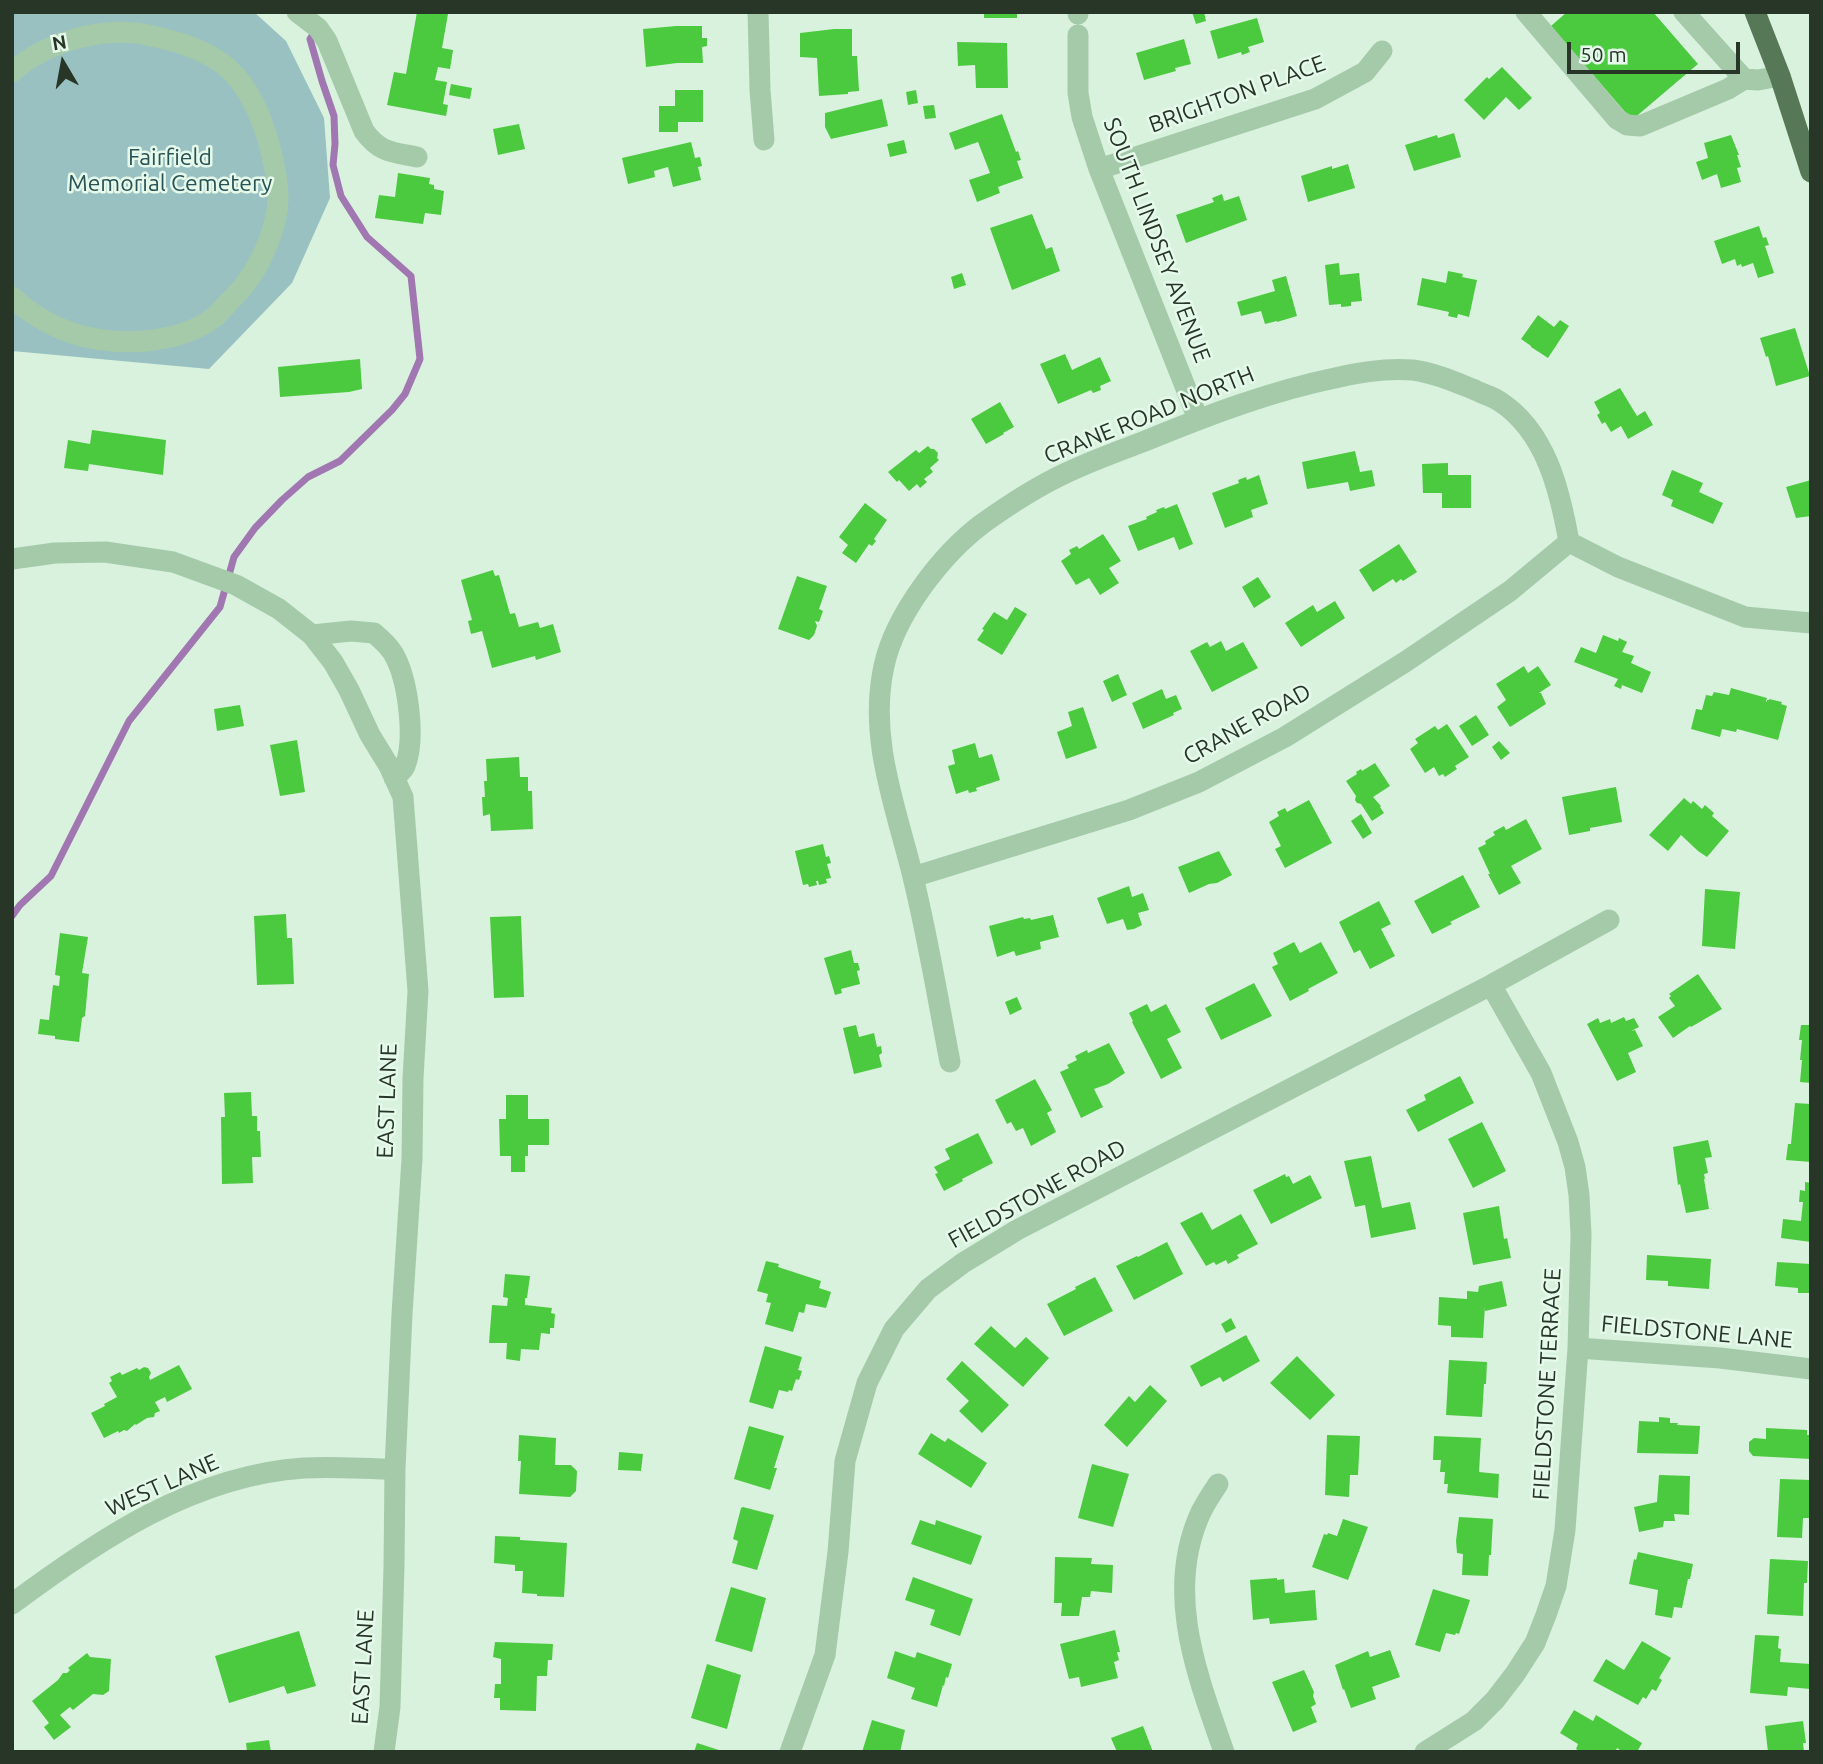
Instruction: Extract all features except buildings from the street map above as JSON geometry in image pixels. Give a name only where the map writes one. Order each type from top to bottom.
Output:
[{"type":"main road","points":[[1755,12],[1780,76],[1811,172]]},
{"type":"street","points":[[297,12],[318,28],[327,41],[364,131],[372,142],[378,147],[417,157]]},
{"type":"street","points":[[758,12],[764,140]]},
{"type":"street","points":[[1526,12],[1617,120],[1627,125],[1640,126],[1728,89],[1744,79],[1758,80],[1780,76]]},
{"type":"street","points":[[1684,12],[1744,79]]},
{"type":"street","name":"SOUTH LINDSEY AVENUE","points":[[1078,20],[1082,117],[1099,169],[1198,419]]},
{"type":"street","points":[[12,72],[26,60],[52,46],[85,37],[116,32],[148,34],[184,44],[224,65],[242,83],[264,126],[276,177],[278,200],[275,222],[267,246],[247,283],[213,318],[193,329],[150,341],[127,343],[97,340],[71,333],[47,322],[31,313],[12,296]]},
{"type":"street","name":"BRIGHTON PLACE","points":[[1099,169],[1315,99],[1365,72],[1382,51]]},
{"type":"street","name":"CRANE ROAD NORTH","points":[[950,1062],[913,877],[893,809],[881,740],[880,703],[884,668],[892,640],[905,611],[948,556],[980,525],[1064,474],[1198,419],[1276,392],[1347,375],[1412,370],[1440,376],[1498,401],[1518,417],[1547,459],[1563,508],[1569,542]]},
{"type":"street","points":[[1569,542],[1618,567],[1745,617],[1811,623]]},
{"type":"street","name":"CRANE ROAD","points":[[913,877],[1129,810],[1199,782],[1285,737],[1405,662],[1510,591],[1569,542]]},
{"type":"street","name":"EAST LANE","points":[[12,559],[55,553],[106,552],[173,562],[230,583],[279,609],[312,635],[332,662],[403,797],[418,991],[395,1469],[390,1707],[384,1752]]},
{"type":"street","points":[[312,635],[351,631],[374,633],[394,655],[403,678],[411,721],[405,769],[394,778]]},
{"type":"street","name":"FIELDSTONE ROAD","points":[[790,1752],[825,1655],[838,1552],[845,1461],[867,1382],[894,1329],[928,1289],[963,1263],[1017,1230],[1491,985],[1609,920]]},
{"type":"street","name":"FIELDSTONE TERRACE","points":[[1425,1752],[1474,1721],[1515,1674],[1535,1643],[1546,1615],[1556,1586],[1563,1542],[1578,1348],[1581,1235],[1579,1195],[1568,1142],[1541,1073],[1491,985]]},
{"type":"street","name":"FIELDSTONE LANE","points":[[1578,1348],[1720,1358],[1811,1369]]},
{"type":"street","name":"WEST LANE","points":[[12,1604],[86,1551],[130,1525],[212,1486],[248,1476],[303,1468],[395,1469]]},
{"type":"street","points":[[1218,1484],[1201,1512],[1191,1542],[1184,1606],[1190,1646],[1224,1752]]},
{"type":"green space","name":"Fairfield Memorial Cemetery","points":[[12,12],[254,12],[286,41],[324,118],[330,198],[292,283],[209,369],[12,351]]},
{"type":"waterway","points":[[12,916],[51,876],[129,721],[220,607],[234,557],[255,528],[308,477],[340,461],[392,410],[405,394],[420,359],[411,276],[367,237],[341,196],[333,165],[334,116],[310,39],[312,36]]}]
